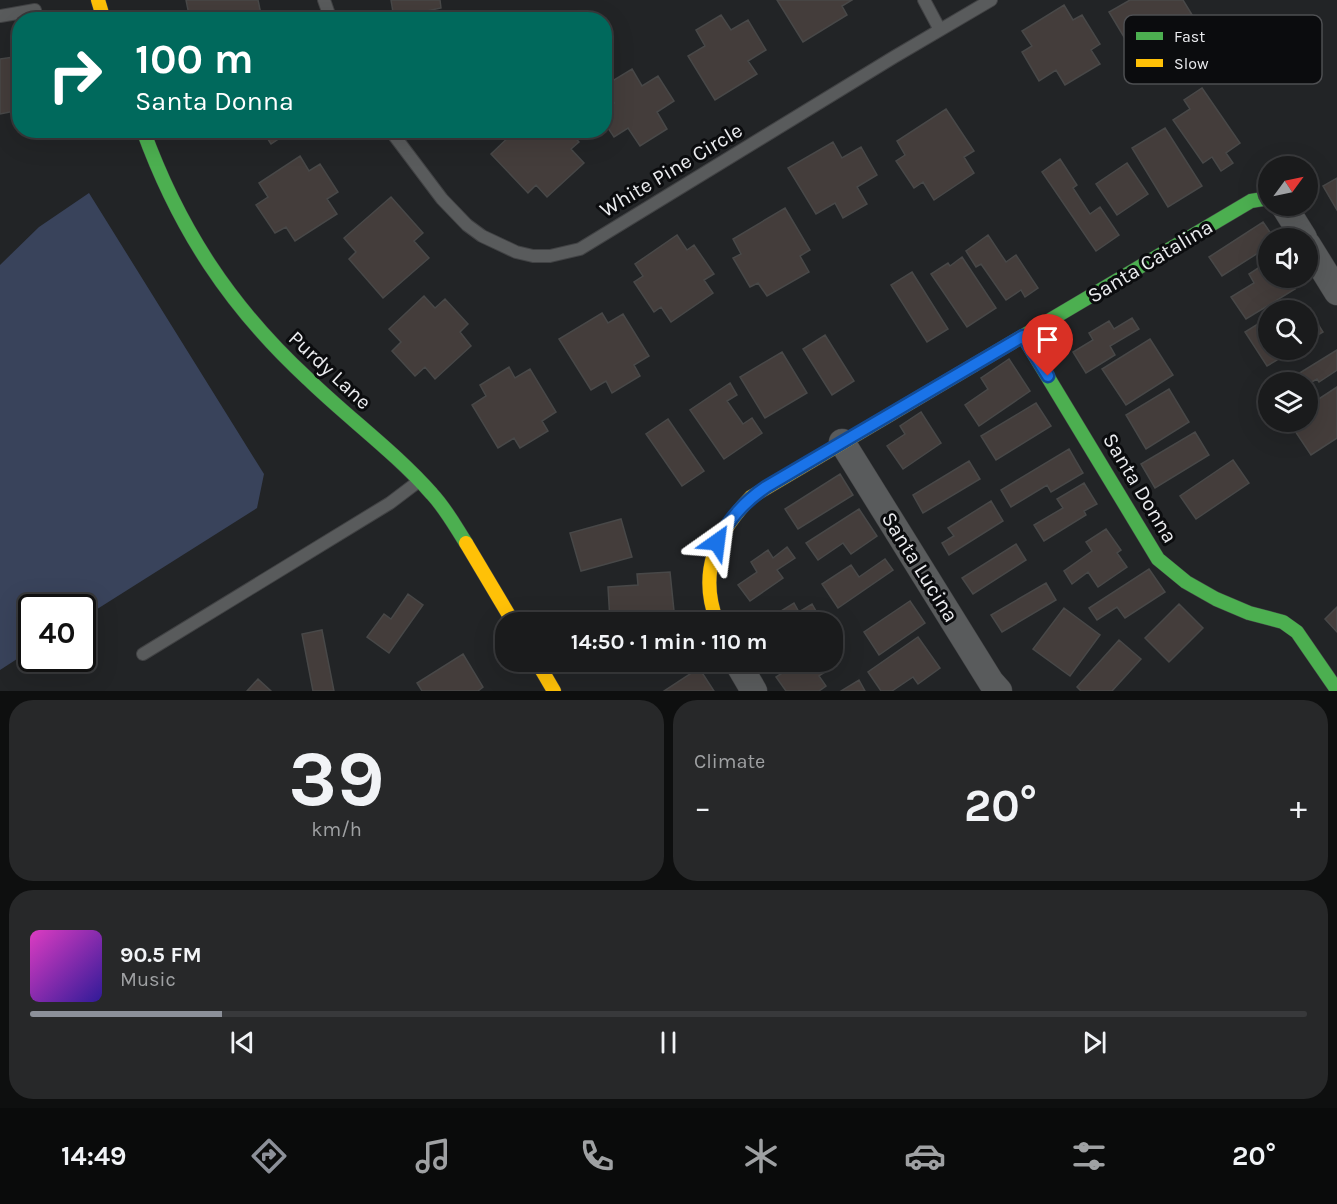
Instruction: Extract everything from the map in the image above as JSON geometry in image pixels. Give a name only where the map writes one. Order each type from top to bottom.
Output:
[{"type":"street","name":"Purdy Lane","points":[[146,138],[167,193],[185,229],[229,296],[269,341],[419,481],[443,507],[507,612]]},
{"type":"street","name":"Santa Catalina","points":[[713,612],[709,578],[717,542],[737,510],[751,497],[1251,201],[1258,200]]},
{"type":"street","points":[[1318,261],[1337,292]]},
{"type":"street","name":"Santa Donna","points":[[1023,336],[1158,559],[1185,582],[1216,600],[1249,613],[1283,622],[1297,632],[1337,690]]},
{"type":"street","name":"Santa Lucina","points":[[842,442],[991,682],[999,691]]},
{"type":"street","points":[[543,672],[554,691]]},
{"type":"street","points":[[743,672],[754,691]]},
{"type":"lane","points":[[924,0],[940,30]]},
{"type":"lane","name":"White Pine Circle","points":[[396,138],[442,199],[467,225],[483,236],[516,252],[533,256],[550,256],[580,249],[991,0]]},
{"type":"lane","points":[[23,12],[35,10]]},
{"type":"lane","points":[[143,654],[390,502],[419,481]]},
{"type":"shaded area","points":[[89,193],[264,474],[257,508],[96,610],[96,594],[18,594],[18,658],[0,670],[0,265],[39,227]]},
{"type":"building","points":[[186,0],[258,0],[261,12],[188,12]]},
{"type":"building","points":[[391,0],[440,0],[441,8],[422,12],[393,12]]},
{"type":"building","points":[[777,0],[852,0],[842,6],[847,15],[803,42]]},
{"type":"building","points":[[1130,0],[1183,0],[1192,15],[1124,15],[1124,37],[1109,12]]},
{"type":"building","points":[[1064,5],[1073,20],[1082,15],[1100,44],[1091,50],[1100,64],[1065,85],[1056,70],[1039,81],[1022,52],[1032,46],[1022,31]]},
{"type":"building","points":[[721,15],[731,30],[748,20],[766,50],[748,61],[757,74],[715,100],[688,56],[705,46],[696,30]]},
{"type":"building","points":[[12,57],[12,112],[0,114],[0,59]]},
{"type":"building","points":[[632,69],[642,86],[658,76],[674,101],[657,112],[667,129],[640,146],[628,128],[614,137],[612,134],[612,104],[614,103],[612,81]]},
{"type":"building","points":[[1202,88],[1240,143],[1226,153],[1233,163],[1221,171],[1212,157],[1203,163],[1173,120],[1190,109],[1184,100]]},
{"type":"building","points":[[946,109],[974,151],[964,157],[974,173],[934,200],[923,182],[914,188],[896,161],[905,155],[897,141]]},
{"type":"building","points":[[1165,128],[1202,186],[1168,207],[1132,148]]},
{"type":"building","points":[[267,138],[280,138],[271,144]]},
{"type":"building","points":[[508,138],[575,138],[579,142],[571,149],[584,163],[547,197],[536,185],[528,193],[491,154]]},
{"type":"building","points":[[833,142],[842,158],[861,147],[877,175],[857,187],[867,204],[843,218],[835,203],[816,214],[788,168]]},
{"type":"building","points":[[300,156],[309,171],[320,164],[338,192],[327,199],[337,214],[295,241],[286,227],[275,233],[256,205],[268,197],[259,183]]},
{"type":"building","points":[[1060,159],[1077,185],[1073,188],[1090,214],[1100,207],[1119,235],[1096,251],[1042,172]]},
{"type":"building","points":[[1127,163],[1148,194],[1117,215],[1096,184]]},
{"type":"building","points":[[1337,178],[1337,210],[1323,186]]},
{"type":"building","points":[[391,197],[423,233],[414,241],[429,258],[383,298],[349,259],[356,252],[344,238]]},
{"type":"building","points":[[785,208],[810,250],[800,256],[809,272],[767,296],[758,283],[750,287],[733,258],[741,254],[733,239]]},
{"type":"building","points":[[1263,222],[1267,228],[1258,228],[1258,253],[1222,276],[1209,257]]},
{"type":"building","points":[[677,235],[687,250],[694,245],[714,274],[704,280],[713,293],[671,322],[661,307],[654,312],[634,282],[643,276],[635,264]]},
{"type":"building","points":[[988,235],[1006,262],[1016,255],[1038,288],[1025,297],[1021,290],[1006,300],[981,264],[976,267],[966,251]]},
{"type":"building","points":[[962,257],[996,308],[967,327],[931,274],[948,263],[950,266]]},
{"type":"building","points":[[1258,268],[1258,288],[1295,289],[1277,300],[1258,300],[1258,312],[1246,319],[1231,297],[1254,283],[1249,274]]},
{"type":"building","points":[[912,272],[948,329],[927,342],[891,285]]},
{"type":"building","points":[[424,296],[435,308],[445,299],[468,324],[460,332],[471,346],[435,379],[425,367],[415,376],[392,351],[401,342],[389,329]]},
{"type":"building","points":[[602,313],[608,323],[623,314],[649,356],[634,365],[640,376],[612,393],[606,381],[591,390],[559,339]]},
{"type":"building","points":[[1132,318],[1139,329],[1110,346],[1115,355],[1086,373],[1073,352],[1093,340],[1089,333],[1109,321],[1114,329]]},
{"type":"building","points":[[1258,324],[1258,352],[1245,332]]},
{"type":"building","points":[[1318,324],[1323,332],[1318,335]]},
{"type":"building","points":[[825,335],[854,381],[832,395],[803,349]]},
{"type":"building","points":[[1150,339],[1173,375],[1126,405],[1102,369]]},
{"type":"building","points":[[1337,350],[1337,370],[1319,382],[1318,372],[1301,372]]},
{"type":"building","points":[[782,352],[807,393],[765,418],[740,377]]},
{"type":"building","points":[[1009,359],[1030,391],[979,426],[965,405],[988,389],[981,378]]},
{"type":"building","points":[[1263,360],[1277,360],[1267,366]]},
{"type":"building","points":[[509,367],[515,378],[530,369],[556,412],[542,421],[548,431],[520,448],[514,438],[498,448],[472,405],[486,396],[480,385]]},
{"type":"building","points":[[730,383],[737,395],[727,401],[743,424],[752,418],[762,433],[724,459],[690,410]]},
{"type":"building","points":[[1337,387],[1337,438],[1311,455],[1296,432],[1318,432],[1318,399]]},
{"type":"building","points":[[1169,389],[1189,422],[1146,449],[1126,415]]},
{"type":"building","points":[[1036,403],[1051,426],[996,460],[981,436]]},
{"type":"building","points":[[921,412],[941,443],[903,469],[887,446],[905,434],[900,426]]},
{"type":"building","points":[[668,419],[704,471],[682,486],[646,434]]},
{"type":"building","points":[[1195,432],[1209,455],[1155,488],[1141,464]]},
{"type":"building","points":[[1069,449],[1083,473],[1051,492],[1047,485],[1011,507],[1001,490]]},
{"type":"building","points":[[1233,460],[1249,483],[1196,519],[1180,496]]},
{"type":"building","points":[[969,461],[980,479],[923,513],[913,495]]},
{"type":"building","points":[[840,474],[853,495],[798,529],[785,509]]},
{"type":"building","points":[[1084,483],[1097,504],[1084,511],[1086,515],[1044,541],[1034,525],[1063,508],[1057,499]]},
{"type":"building","points":[[991,501],[1003,521],[949,555],[942,543],[954,536],[948,528]]},
{"type":"building","points":[[859,509],[877,536],[851,554],[843,543],[818,560],[806,543]]},
{"type":"building","points":[[621,519],[632,557],[581,571],[570,533]]},
{"type":"building","points":[[1106,529],[1121,550],[1117,553],[1127,567],[1098,587],[1088,572],[1072,584],[1064,571],[1092,551],[1086,542]]},
{"type":"building","points":[[1016,544],[1026,560],[973,594],[962,578]]},
{"type":"building","points":[[787,547],[795,558],[777,570],[783,578],[750,601],[738,585],[757,572],[751,562],[768,550],[773,558]]},
{"type":"building","points":[[885,559],[893,570],[838,608],[822,584],[851,565],[859,577]]},
{"type":"building","points":[[1149,569],[1165,592],[1125,618],[1117,607],[1097,620],[1089,608]]},
{"type":"building","points":[[670,572],[674,611],[609,612],[608,587],[638,585],[637,574]]},
{"type":"building","points":[[1046,583],[1056,600],[1002,632],[991,615]]},
{"type":"building","points":[[408,594],[423,605],[389,653],[367,637],[384,614],[391,619]]},
{"type":"building","points":[[910,601],[925,623],[879,655],[864,632]]},
{"type":"building","points":[[794,603],[799,612],[779,612]]},
{"type":"building","points":[[812,604],[817,612],[799,612]]},
{"type":"building","points":[[1179,604],[1203,628],[1169,662],[1145,638]]},
{"type":"building","points":[[1337,607],[1337,632],[1325,619]]},
{"type":"building","points":[[1064,608],[1100,635],[1070,676],[1033,649]]},
{"type":"building","points":[[322,630],[334,691],[313,691],[302,634]]},
{"type":"building","points":[[918,637],[940,668],[918,684],[913,677],[892,691],[881,691],[868,672]]},
{"type":"building","points":[[1119,640],[1141,659],[1112,691],[1081,691],[1077,687]]},
{"type":"building","points":[[463,654],[483,687],[478,691],[422,691],[417,683]]},
{"type":"building","points":[[693,672],[702,672],[714,691],[664,691]]},
{"type":"building","points":[[784,672],[825,672],[819,676],[826,686],[819,691],[786,691],[776,677]]},
{"type":"building","points":[[258,679],[271,691],[247,691]]},
{"type":"building","points":[[859,680],[865,691],[841,691]]},
{"type":"traffic: fast","points":[[146,138],[173,201],[190,233],[231,295],[280,352],[418,479],[442,506],[466,543]]},
{"type":"traffic: fast","points":[[974,365],[1251,201],[1258,200]]},
{"type":"traffic: fast","points":[[1023,336],[1158,559],[1186,582],[1216,599],[1249,613],[1283,622],[1297,632],[1337,690]]},
{"type":"traffic: slow","points":[[98,0],[102,12]]},
{"type":"traffic: slow","points":[[714,612],[709,587],[714,555],[728,525],[751,497],[974,365]]},
{"type":"traffic: slow","points":[[466,543],[507,612]]},
{"type":"traffic: slow","points":[[543,672],[554,691]]},
{"type":"route","points":[[717,542],[737,510],[751,497],[1023,336],[1048,376]]}]
